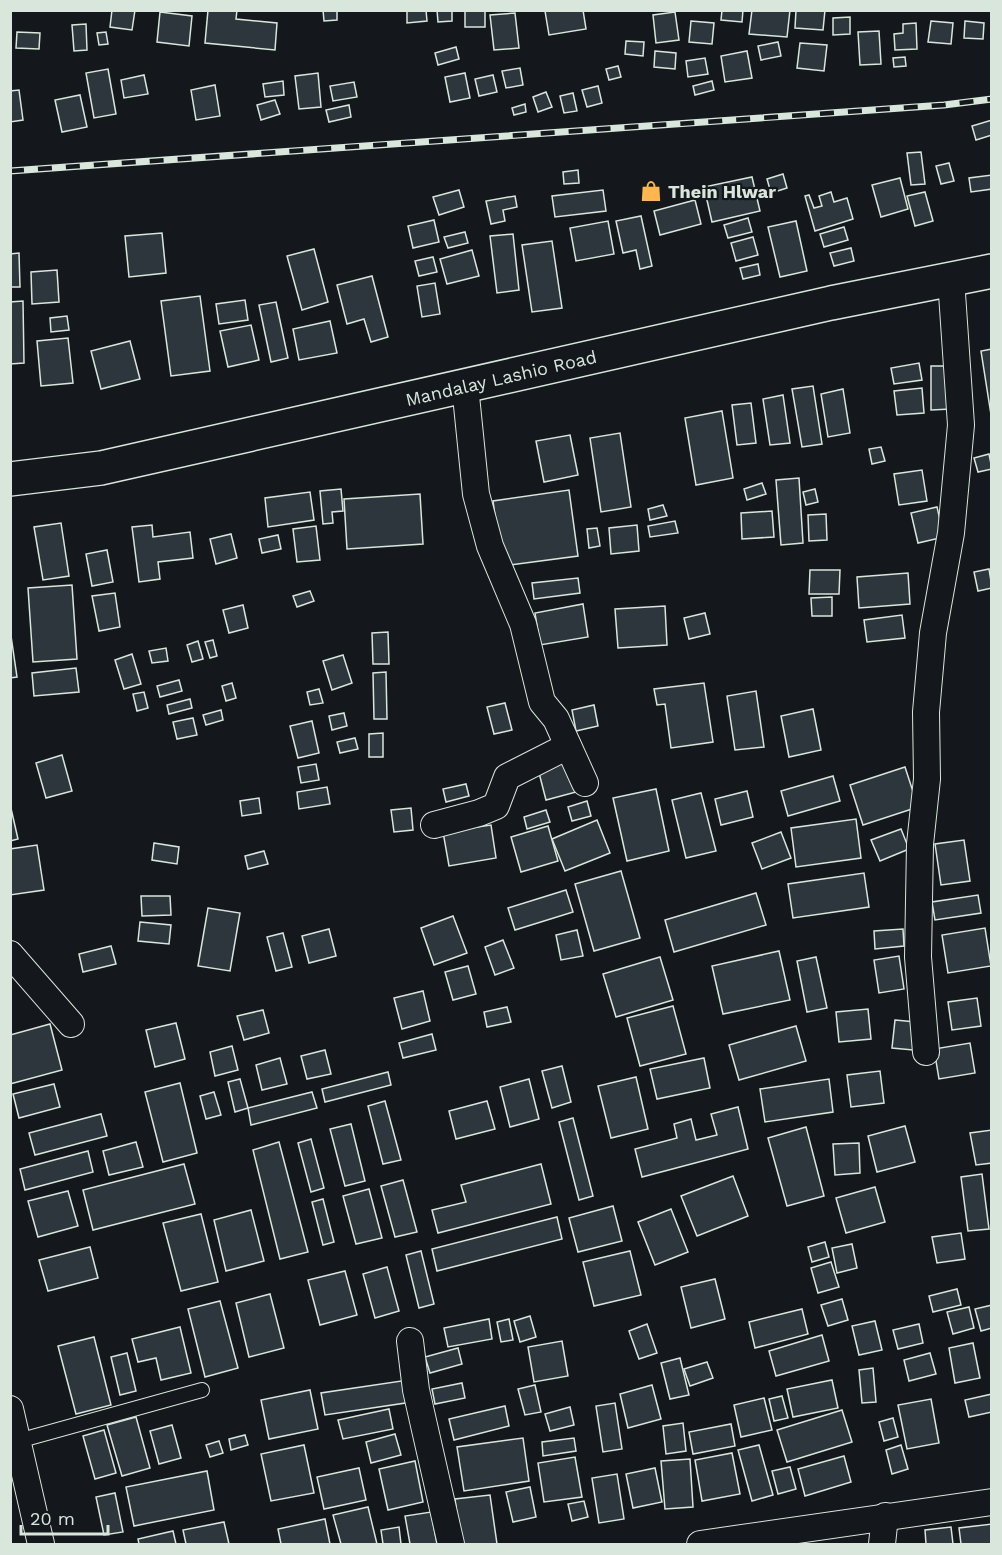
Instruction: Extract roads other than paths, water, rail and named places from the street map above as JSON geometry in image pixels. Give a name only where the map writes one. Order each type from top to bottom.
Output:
[{"type":"highway","name":"Mandalay Lashio Road","points":[[10,480],[101,468],[992,271]]},
{"type":"street","points":[[926,1052],[918,957],[920,844],[927,779],[926,712],[933,633],[951,532],[960,425],[951,279]]},
{"type":"street","points":[[465,386],[476,494],[487,535],[523,624],[542,702],[556,718],[585,783]]},
{"type":"street","points":[[434,825],[480,813],[496,806],[507,777],[568,746]]},
{"type":"street","points":[[10,954],[71,1024]]},
{"type":"street","points":[[410,1341],[416,1390],[451,1545]]},
{"type":"street","points":[[10,1409],[41,1545]]},
{"type":"street","points":[[700,1545],[992,1502]]},
{"type":"street","points":[[882,1545],[885,1516]]},
{"type":"lane","points":[[18,1441],[202,1390]]},
{"type":"railway","points":[[10,171],[944,105],[992,99]]},
{"type":"place","name":"Thein Hlwar","points":[[651,191]]}]
